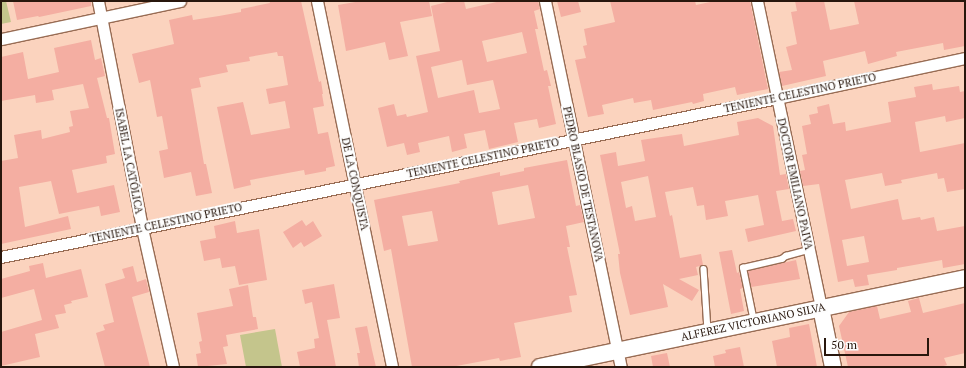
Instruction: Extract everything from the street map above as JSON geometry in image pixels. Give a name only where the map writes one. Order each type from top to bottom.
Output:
[{"type":"street","name":"ISABEL LA CATÓLICA","points":[[98,1],[142,228],[173,367]]},
{"type":"street","points":[[1,39],[180,1]]},
{"type":"street","name":"DE LA CONQUISTA","points":[[317,1],[392,367]]},
{"type":"street","name":"PEDRO BLASIO DE TESTANOVA","points":[[545,1],[621,367]]},
{"type":"street","name":"DOCTOR EMILIANO PAIVA","points":[[757,1],[833,367]]},
{"type":"street","name":"TENIENTE CELESTINO PRIETO","points":[[1,258],[965,58]]},
{"type":"street","name":"ALFEREZ VICTORIANO SILVA","points":[[540,367],[965,278]]},
{"type":"lane","points":[[754,322],[743,268],[782,259],[786,256],[809,250]]},
{"type":"lane","points":[[704,270],[708,332]]},
{"type":"green space","points":[[1,1],[6,1],[11,22],[1,24]]},
{"type":"green space","points":[[275,329],[282,367],[246,367],[240,335]]},
{"type":"building","points":[[13,1],[91,1],[91,6],[17,20]]},
{"type":"building","points":[[269,1],[301,1],[323,94],[324,106],[313,108],[318,134],[328,132],[335,166],[326,168],[326,171],[305,175],[304,170],[250,180],[251,185],[234,189],[217,107],[243,102],[251,135],[290,128],[285,101],[269,104],[266,89],[288,85],[283,56],[278,56],[277,52],[249,57],[250,61],[226,65],[228,72],[199,78],[201,87],[191,89],[204,164],[206,164],[212,193],[196,196],[191,172],[164,178],[159,151],[168,149],[162,116],[157,117],[150,80],[139,83],[132,54],[174,44],[169,20],[192,15],[193,20],[241,12],[241,9],[270,3]]},
{"type":"building","points":[[361,1],[429,1],[432,16],[400,22],[408,56],[389,60],[385,42],[346,51],[338,5]]},
{"type":"building","points":[[451,1],[464,1],[466,9],[501,1],[538,1],[540,9],[534,11],[538,29],[535,29],[544,71],[547,70],[551,86],[548,86],[556,124],[539,128],[537,119],[514,123],[518,142],[489,149],[485,130],[464,134],[467,148],[452,152],[449,136],[418,143],[420,152],[407,155],[404,143],[387,147],[378,108],[394,104],[397,116],[406,114],[407,117],[428,112],[416,56],[440,51],[431,6]],"holes":[[[522,32],[527,53],[487,62],[482,41]],[[462,60],[467,85],[493,80],[500,109],[479,113],[474,90],[438,98],[431,67]]]},
{"type":"building","points":[[557,1],[578,1],[581,12],[561,17]]},
{"type":"building","points":[[610,1],[695,1],[696,5],[715,1],[750,1],[768,89],[737,95],[735,87],[703,94],[704,101],[653,110],[651,100],[634,103],[633,98],[602,105],[604,114],[588,117],[575,60],[586,58],[583,46],[587,45],[584,29],[615,22]]},
{"type":"building","points":[[795,1],[824,1],[830,30],[859,24],[854,1],[965,1],[965,46],[944,50],[943,43],[896,52],[897,56],[868,64],[865,51],[823,61],[826,76],[782,86],[779,72],[792,70],[786,47],[797,44],[791,12],[797,11]]},
{"type":"building","points":[[91,40],[95,60],[101,58],[105,76],[97,78],[107,118],[109,118],[115,154],[106,156],[107,163],[72,170],[77,193],[114,185],[120,212],[101,216],[99,206],[59,214],[51,181],[19,187],[25,227],[68,216],[71,229],[1,244],[1,161],[18,158],[14,135],[41,130],[42,139],[70,132],[69,127],[73,126],[70,111],[89,108],[83,84],[52,90],[54,100],[36,103],[35,95],[1,101],[1,57],[23,52],[28,79],[59,72],[54,48]]},
{"type":"building","points":[[932,84],[933,90],[959,86],[960,92],[965,91],[965,118],[946,122],[945,116],[915,122],[920,152],[965,143],[965,189],[947,192],[944,178],[938,179],[937,173],[901,180],[902,183],[885,186],[882,173],[845,180],[851,209],[898,199],[903,220],[920,217],[921,220],[934,217],[937,231],[965,226],[965,264],[943,268],[942,260],[897,268],[897,270],[867,275],[869,285],[855,287],[853,279],[838,282],[819,184],[803,186],[800,171],[805,170],[802,155],[807,154],[802,126],[811,124],[809,115],[818,113],[817,107],[829,104],[833,124],[845,122],[846,131],[891,122],[888,102],[916,97],[914,87]],"holes":[[[864,236],[869,262],[847,266],[842,240]]]},
{"type":"building","points":[[758,118],[773,126],[780,175],[786,174],[789,189],[776,191],[782,221],[793,219],[796,231],[748,242],[745,229],[764,225],[758,195],[725,201],[728,216],[706,220],[704,205],[697,206],[693,187],[665,192],[670,216],[672,215],[680,258],[701,254],[703,265],[696,267],[698,275],[679,279],[699,290],[692,301],[663,284],[668,307],[630,315],[620,273],[618,254],[620,254],[600,155],[616,152],[618,166],[645,161],[641,140],[682,134],[684,146],[739,135],[737,122]],"holes":[[[648,176],[656,217],[635,221],[632,206],[626,208],[621,182]]]},
{"type":"building","points":[[567,160],[576,206],[580,205],[584,222],[566,226],[570,247],[567,247],[577,295],[569,296],[572,312],[514,323],[521,357],[500,361],[499,358],[451,367],[412,367],[391,249],[384,251],[374,200],[460,183],[459,181],[500,172],[500,176],[524,171],[524,168]],"holes":[[[528,185],[535,218],[498,225],[492,192]],[[432,211],[438,241],[408,246],[402,216]]]},
{"type":"building","points":[[302,220],[306,226],[313,221],[322,236],[304,247],[301,242],[293,248],[283,232]]},
{"type":"building","points":[[235,221],[237,233],[259,229],[267,280],[239,285],[235,266],[222,268],[220,258],[204,261],[200,241],[216,238],[214,226]]},
{"type":"building","points":[[732,250],[737,273],[739,272],[743,288],[740,289],[744,311],[731,314],[719,252]]},
{"type":"building","points":[[796,260],[800,279],[751,287],[748,271]]},
{"type":"building","points":[[43,263],[46,278],[81,269],[88,297],[71,301],[72,303],[64,305],[66,313],[55,315],[59,328],[35,334],[40,357],[1,366],[1,332],[42,320],[34,289],[1,298],[1,279],[30,271],[29,266]]},
{"type":"building","points":[[133,266],[137,282],[146,279],[149,292],[132,297],[150,367],[105,367],[96,333],[105,330],[103,325],[114,322],[105,284],[125,278],[122,269]]},
{"type":"building","points":[[334,284],[340,318],[327,320],[336,367],[300,367],[297,352],[315,348],[314,339],[319,338],[312,302],[305,304],[302,290]]},
{"type":"building","points":[[248,285],[253,317],[256,317],[258,329],[226,335],[228,346],[223,347],[227,364],[198,367],[196,354],[201,353],[199,342],[202,341],[197,313],[233,306],[229,289]]},
{"type":"building","points":[[919,298],[923,313],[965,303],[965,353],[944,358],[947,365],[940,367],[848,367],[839,326],[849,312],[877,306],[880,319],[911,312],[908,301]]},
{"type":"building","points":[[809,324],[817,367],[777,367],[772,341],[790,337],[789,328]]},
{"type":"building","points":[[367,326],[376,367],[359,367],[357,353],[360,353],[355,328]]},
{"type":"building","points":[[740,347],[744,367],[715,367],[713,356],[726,353],[725,350]]},
{"type":"building","points":[[667,353],[670,367],[653,367],[651,356]]}]
